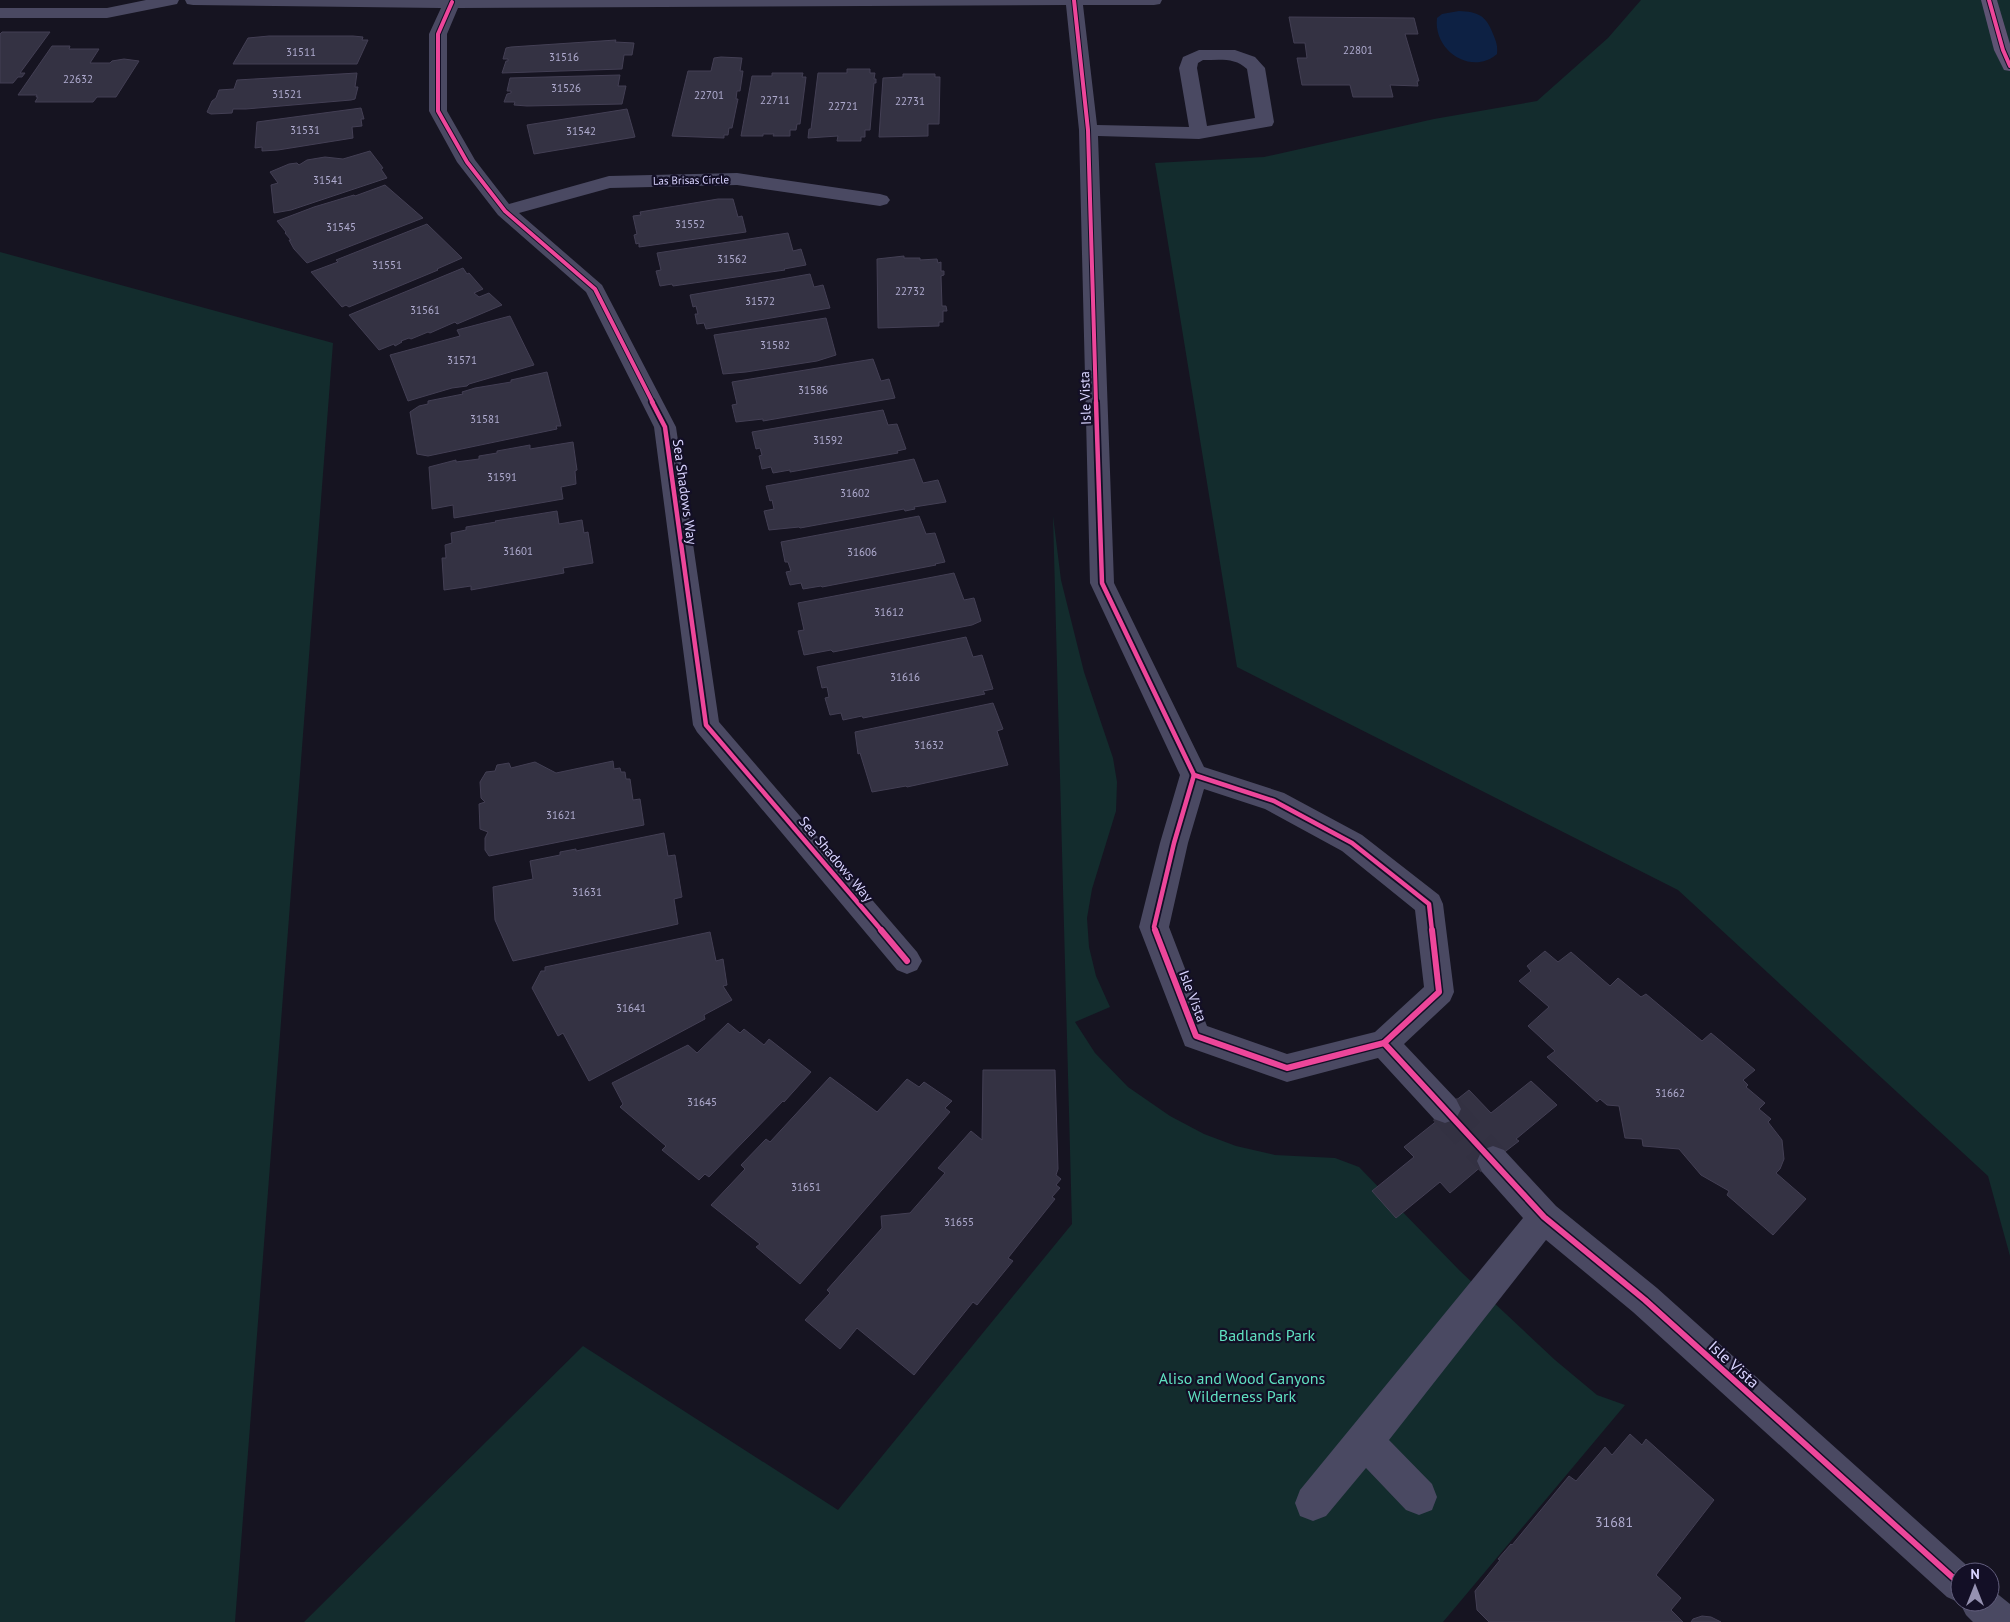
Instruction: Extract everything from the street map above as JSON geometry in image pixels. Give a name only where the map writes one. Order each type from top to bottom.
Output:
[{"type":"main road","points":[[1989,0],[2010,66]]},
{"type":"street","points":[[0,13],[107,13],[171,0]]},
{"type":"street","points":[[193,0],[418,2],[1154,0]]},
{"type":"street","name":"Isle Vista","points":[[1074,1],[1088,130],[1102,583],[1194,775],[1174,843],[1154,927],[1196,1036],[1287,1068],[1384,1043],[1439,992],[1428,904],[1352,843],[1274,801],[1194,775]]},
{"type":"street","name":"Sea Shadows Way","points":[[452,2],[438,34],[438,111],[467,162],[505,211],[595,289],[665,427],[706,725],[907,961]]},
{"type":"street","points":[[1088,130],[1199,133],[1264,122],[1256,68],[1249,61],[1235,55],[1199,55],[1189,61],[1188,68],[1199,133]]},
{"type":"street","name":"Las Brisas Circle","points":[[505,211],[609,182],[737,180],[880,200]]},
{"type":"street","points":[[1384,1043],[1445,1109]]},
{"type":"street","name":"Isle Vista","points":[[1493,1161],[1544,1217],[1645,1300],[1950,1575]]},
{"type":"street","points":[[1313,1502],[1365,1441],[1544,1217]]},
{"type":"street","points":[[1365,1441],[1419,1497]]},
{"type":"street","points":[[1990,1612],[2002,1622]]},
{"type":"green space","points":[[1641,0],[2010,0],[2010,1256],[1988,1176],[1678,890],[1237,667],[1155,163],[1264,157],[1434,119],[1537,101],[1608,38]]},
{"type":"green space","points":[[0,252],[333,343],[235,1622],[0,1622]]},
{"type":"green space","name":"Aliso and Wood Canyons Wilderness Park","points":[[1053,516],[1061,580],[1084,672],[1113,758],[1117,782],[1116,811],[1092,889],[1087,918],[1089,947],[1096,976],[1110,1007],[1075,1022],[1095,1053],[1128,1087],[1170,1116],[1204,1134],[1236,1146],[1275,1155],[1335,1158],[1359,1167],[1460,1271],[1555,1360],[1597,1395],[1625,1405],[1443,1622],[304,1622],[583,1346],[838,1510],[1072,1224]]},
{"type":"water","points":[[1459,11],[1471,12],[1484,19],[1495,39],[1497,54],[1487,60],[1477,62],[1466,61],[1456,57],[1448,50],[1441,41],[1437,30],[1437,18],[1442,14]]},
{"type":"building","points":[[1289,17],[1414,18],[1418,34],[1405,34],[1419,81],[1417,81],[1418,86],[1390,85],[1393,97],[1353,97],[1350,85],[1302,85],[1297,58],[1307,58],[1305,43],[1294,43]]},
{"type":"building","points":[[2,32],[50,32],[20,73],[25,73],[13,83],[0,83],[0,34]]},
{"type":"building","points":[[269,36],[353,36],[363,37],[362,40],[368,40],[357,64],[233,64],[248,38]]},
{"type":"building","points":[[616,40],[615,42],[634,43],[632,55],[624,55],[622,69],[502,73],[506,61],[508,61],[508,59],[503,59],[506,48]]},
{"type":"building","points":[[52,46],[70,46],[69,49],[99,49],[90,63],[110,63],[124,59],[139,61],[116,97],[97,97],[93,102],[35,102],[38,97],[36,97],[37,95],[18,95]]},
{"type":"building","points":[[714,58],[742,58],[740,71],[743,71],[740,91],[737,91],[736,99],[738,99],[732,128],[729,128],[728,135],[724,135],[724,138],[672,136],[688,71],[711,71]]},
{"type":"building","points":[[847,69],[870,69],[870,73],[875,73],[874,79],[876,79],[876,83],[874,83],[870,130],[865,130],[865,137],[861,137],[861,141],[837,141],[838,136],[808,138],[809,129],[811,129],[818,73],[847,73]]},
{"type":"building","points":[[357,73],[355,87],[358,87],[355,99],[233,109],[232,113],[211,114],[207,112],[219,90],[234,89],[237,80]]},
{"type":"building","points":[[772,73],[803,73],[802,77],[806,77],[800,124],[797,124],[796,130],[790,130],[790,136],[763,134],[763,136],[741,136],[752,76],[772,76]]},
{"type":"building","points":[[903,74],[935,74],[935,77],[940,77],[939,124],[928,124],[928,136],[879,137],[883,78],[903,77]]},
{"type":"building","points":[[620,75],[618,86],[626,86],[622,104],[527,106],[514,105],[515,102],[504,102],[507,94],[511,93],[511,91],[507,91],[510,78]]},
{"type":"building","points":[[361,108],[364,119],[361,119],[362,126],[352,127],[353,138],[278,150],[262,151],[262,147],[255,148],[257,122]]},
{"type":"building","points":[[627,109],[635,137],[534,154],[527,125]]},
{"type":"building","points":[[370,151],[383,168],[381,169],[387,178],[291,210],[274,213],[271,185],[278,183],[270,172],[289,164],[297,163],[299,165],[307,160],[325,157],[343,159]]},
{"type":"building","points":[[385,185],[423,218],[307,263],[294,249],[289,240],[291,240],[277,221],[314,207],[355,196]]},
{"type":"building","points":[[718,199],[733,199],[738,217],[742,216],[746,232],[639,247],[639,243],[636,244],[634,235],[637,234],[633,216],[641,215],[640,212]]},
{"type":"building","points":[[427,224],[462,258],[349,307],[346,305],[342,307],[311,272],[338,262],[336,260]]},
{"type":"building","points":[[788,233],[793,251],[801,249],[806,265],[785,270],[673,286],[672,284],[660,286],[656,271],[661,270],[657,253]]},
{"type":"building","points":[[904,256],[904,258],[920,258],[920,260],[937,259],[938,263],[941,262],[941,271],[944,271],[944,275],[941,276],[942,306],[946,306],[947,311],[943,311],[943,322],[939,322],[939,326],[878,328],[877,259]]},
{"type":"building","points":[[463,268],[483,289],[474,293],[479,297],[489,293],[502,305],[457,324],[455,322],[430,333],[401,341],[395,346],[394,344],[379,350],[349,315]]},
{"type":"building","points":[[810,274],[814,287],[823,285],[830,308],[706,329],[704,323],[697,324],[695,314],[698,314],[696,306],[693,307],[690,295]]},
{"type":"building","points":[[510,316],[534,365],[467,386],[452,388],[408,401],[390,355],[460,336],[457,330]]},
{"type":"building","points":[[826,318],[836,355],[817,361],[723,374],[714,335]]},
{"type":"building","points":[[873,359],[881,381],[889,379],[895,398],[763,421],[763,419],[736,422],[732,405],[737,404],[732,382]]},
{"type":"building","points":[[547,372],[561,426],[556,426],[557,429],[428,456],[417,454],[410,412],[419,406],[428,404],[428,401],[463,394],[462,392],[475,388],[511,382],[511,380]]},
{"type":"building","points":[[883,410],[888,425],[897,424],[906,449],[897,451],[898,453],[790,472],[790,470],[773,473],[771,467],[762,469],[759,456],[762,455],[760,448],[756,449],[752,432]]},
{"type":"building","points":[[573,442],[577,470],[575,471],[576,484],[561,487],[563,499],[454,518],[453,505],[432,509],[429,467],[456,460],[456,462],[479,459],[479,456],[497,453],[497,451],[530,445],[530,449]]},
{"type":"building","points":[[914,459],[923,483],[938,480],[946,502],[914,507],[915,509],[905,511],[904,509],[800,528],[769,530],[764,511],[774,509],[766,486]]},
{"type":"building","points":[[557,511],[559,524],[582,520],[584,533],[588,532],[593,563],[563,568],[564,573],[471,590],[471,586],[444,590],[442,558],[446,558],[445,545],[452,543],[451,533],[466,530],[466,527]]},
{"type":"building","points":[[919,516],[926,534],[935,533],[945,562],[822,587],[803,589],[801,583],[790,585],[786,572],[791,571],[788,562],[785,562],[781,542]]},
{"type":"building","points":[[954,573],[964,600],[974,598],[981,621],[972,625],[833,652],[831,650],[804,655],[798,631],[804,630],[798,603]]},
{"type":"building","points":[[966,637],[973,657],[982,655],[993,689],[983,691],[985,694],[863,718],[862,716],[843,720],[841,713],[830,715],[825,698],[829,697],[827,687],[822,688],[817,667]]},
{"type":"building","points":[[993,703],[1003,729],[997,731],[1008,765],[907,787],[872,792],[860,753],[858,754],[855,732]]},
{"type":"building","points":[[613,761],[614,769],[620,768],[621,772],[625,772],[626,779],[630,779],[633,800],[640,799],[644,825],[489,856],[485,850],[485,838],[488,832],[480,829],[479,804],[485,802],[481,798],[480,782],[486,772],[495,771],[497,765],[509,763],[511,768],[535,762],[556,773]]},
{"type":"building","points":[[664,833],[668,856],[675,855],[682,897],[674,899],[678,924],[513,961],[495,920],[493,887],[533,879],[530,861],[560,855],[560,852],[576,849],[576,851]]},
{"type":"building","points":[[710,932],[716,961],[723,959],[727,985],[723,986],[732,1000],[704,1015],[705,1019],[589,1081],[563,1033],[558,1036],[532,988],[541,971],[545,971],[545,967]]},
{"type":"building","points":[[1545,951],[1558,962],[1571,952],[1610,986],[1618,978],[1641,997],[1646,994],[1702,1041],[1711,1033],[1755,1070],[1743,1080],[1748,1085],[1746,1087],[1765,1103],[1759,1109],[1771,1119],[1768,1122],[1782,1140],[1784,1159],[1776,1173],[1806,1199],[1773,1235],[1727,1195],[1729,1191],[1701,1175],[1679,1149],[1643,1146],[1642,1139],[1625,1138],[1619,1106],[1607,1105],[1600,1099],[1597,1102],[1547,1057],[1555,1051],[1528,1026],[1549,1007],[1519,981],[1531,971],[1527,966]]},
{"type":"building","points":[[728,1023],[740,1033],[744,1029],[764,1045],[769,1039],[811,1072],[784,1102],[709,1177],[705,1174],[699,1180],[662,1150],[666,1146],[620,1107],[623,1104],[612,1083],[688,1045],[697,1053]]},
{"type":"building","points":[[983,1070],[1055,1070],[1058,1169],[1056,1175],[1061,1179],[1056,1185],[1060,1188],[1052,1197],[1055,1199],[1008,1258],[1013,1261],[977,1305],[973,1302],[914,1375],[857,1328],[840,1349],[805,1320],[830,1293],[827,1290],[882,1228],[881,1216],[910,1213],[945,1173],[938,1168],[971,1131],[982,1140]]},
{"type":"building","points":[[830,1077],[877,1112],[907,1079],[919,1087],[924,1082],[952,1101],[945,1108],[950,1112],[800,1284],[756,1247],[760,1244],[711,1205],[745,1169],[741,1165],[766,1139],[770,1142]]},
{"type":"building","points":[[1531,1081],[1557,1105],[1516,1139],[1519,1141],[1485,1167],[1483,1165],[1450,1193],[1440,1182],[1396,1218],[1372,1191],[1414,1157],[1404,1147],[1438,1120],[1445,1109],[1469,1090],[1491,1113]]},
{"type":"building","points":[[1630,1434],[1642,1445],[1646,1439],[1714,1500],[1656,1575],[1681,1598],[1671,1610],[1683,1622],[1489,1622],[1477,1610],[1475,1591],[1500,1560],[1498,1559],[1512,1545],[1569,1476],[1576,1481],[1605,1447],[1612,1455]]},
{"type":"building","points":[[1702,1616],[1711,1617],[1721,1622],[1691,1622],[1693,1619]]},
{"type":"tunnel","points":[[1445,1109],[1493,1161]]},
{"type":"cycle path","points":[[1074,0],[1088,130],[1102,583],[1194,775],[1174,843],[1154,927],[1196,1036],[1287,1068],[1384,1043],[1439,992],[1429,904],[1352,843],[1274,801],[1194,775]]},
{"type":"cycle path","points":[[1989,0],[2003,50],[2010,66]]},
{"type":"cycle path","points":[[452,2],[438,34],[438,111],[467,162],[505,211],[595,289],[665,427],[706,725],[907,961]]},
{"type":"cycle path","points":[[1384,1043],[1544,1217],[1645,1300],[1950,1575]]},
{"type":"park label","name":"Badlands Park","points":[[1267,1335]]}]
